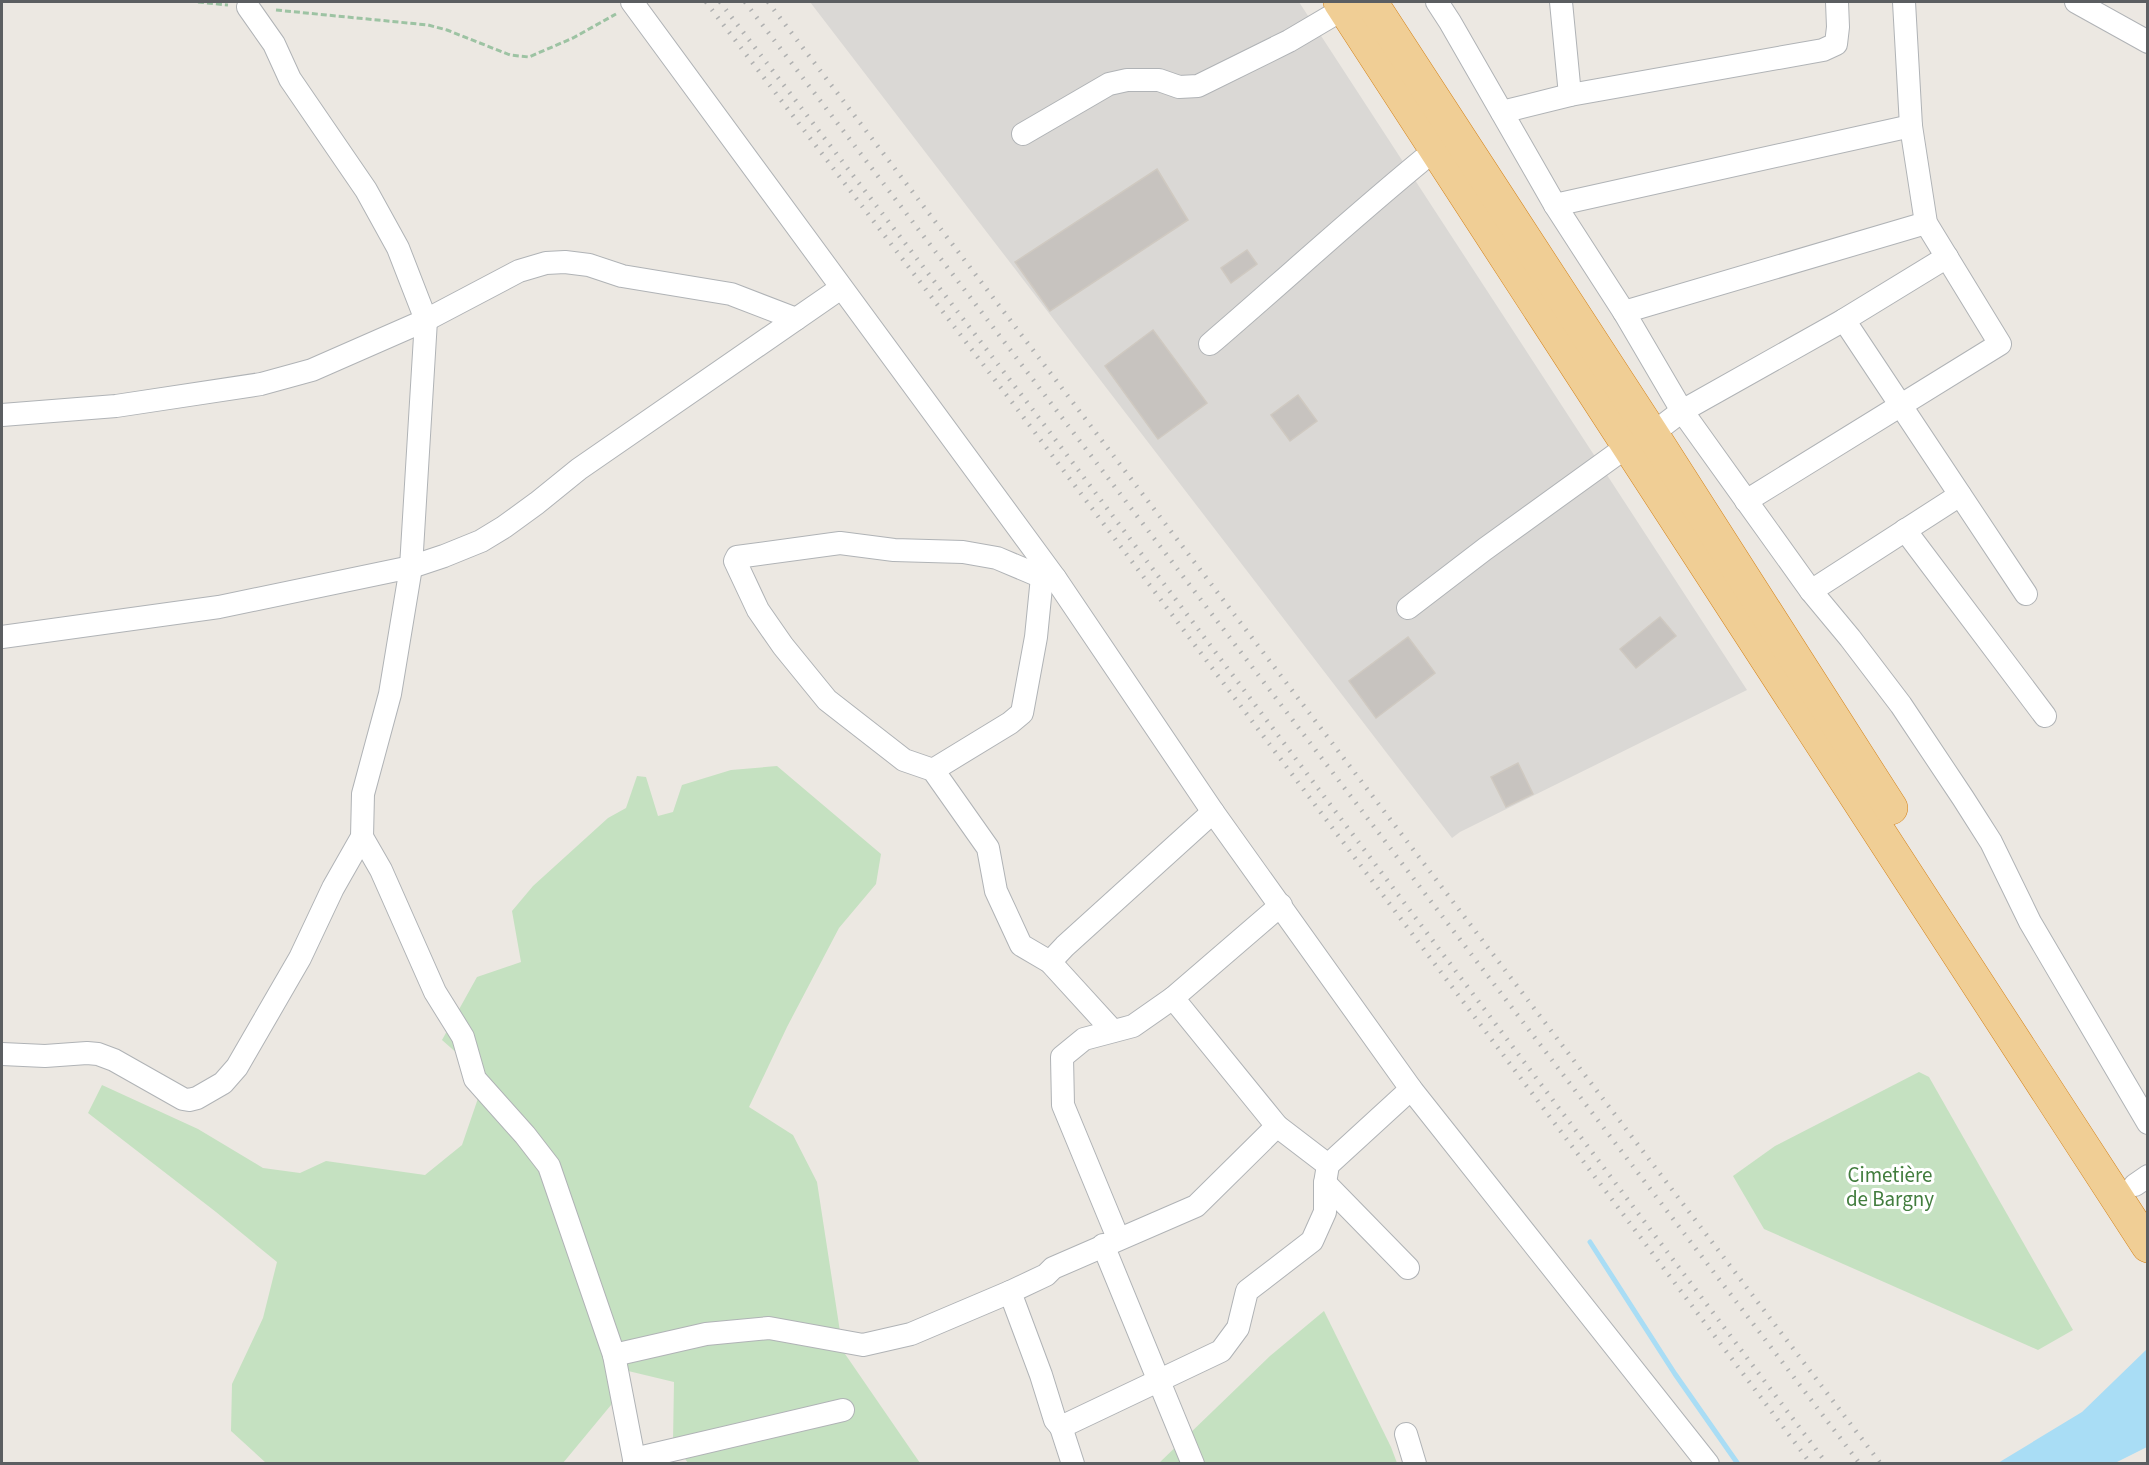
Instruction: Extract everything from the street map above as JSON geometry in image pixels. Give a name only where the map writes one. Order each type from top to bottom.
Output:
[{"type":"highway","points":[[1352,4],[1436,149],[1640,440],[2148,1246]]},
{"type":"highway","points":[[1352,4],[1640,440],[2143,1189]]},
{"type":"street","points":[[1437,2],[1555,205],[1624,312],[1682,411],[1811,591],[1901,705],[1991,842],[2030,922],[2148,1123]]},
{"type":"street","points":[[1561,2],[1570,94]]},
{"type":"street","points":[[1502,112],[1570,94],[1823,50],[1836,44],[1837,2]]},
{"type":"street","points":[[1746,501],[2000,344],[1926,223],[1911,126],[1904,2]]},
{"type":"street","points":[[2076,2],[2148,42]]},
{"type":"street","points":[[633,3],[841,288],[1411,1089],[1708,1464]]},
{"type":"street","points":[[1023,134],[1109,84],[1127,80],[1159,80],[1179,87],[1198,86],[1289,41],[1352,4]]},
{"type":"street","points":[[2,1054],[45,1056],[98,1054],[114,1060],[183,1100],[197,1098],[223,1083],[237,1067],[300,958],[333,888],[362,837],[363,794],[390,694],[411,567],[426,320],[398,248],[366,190],[290,79],[274,44],[248,7]]},
{"type":"street","points":[[1555,205],[1911,126]]},
{"type":"street","points":[[1210,344],[1385,190],[1436,149]]},
{"type":"street","points":[[1624,312],[1926,223]]},
{"type":"street","points":[[1408,608],[1485,549],[1682,411],[1844,320],[1947,257]]},
{"type":"street","points":[[2,415],[116,406],[261,384],[312,370],[426,320],[519,271],[546,263],[566,262],[622,276],[731,294],[796,319]]},
{"type":"street","points":[[2,637],[219,607],[411,567],[481,541],[537,503],[579,469],[841,288]]},
{"type":"street","points":[[1844,320],[2026,594]]},
{"type":"street","points":[[1811,591],[1960,495]]},
{"type":"street","points":[[1905,530],[2044,716]]},
{"type":"street","points":[[1048,578],[997,558],[963,552],[894,550],[840,543],[737,557],[735,561],[758,610],[827,700],[904,760],[933,771],[988,848],[996,891],[1021,945],[1050,962],[1113,1031]]},
{"type":"street","points":[[933,771],[1010,723],[1022,713],[1048,578]]},
{"type":"street","points":[[1050,962],[1213,812]]},
{"type":"street","points":[[362,837],[381,870],[435,992],[463,1037],[475,1079],[549,1166],[615,1355],[635,1461],[843,1410]]},
{"type":"street","points":[[1193,1464],[1158,1381],[1063,1105],[1062,1057],[1084,1039],[1133,1026],[1173,998],[1281,905]]},
{"type":"street","points":[[1173,998],[1277,1126],[1327,1174],[1408,1268]]},
{"type":"street","points":[[1061,1427],[1221,1351],[1238,1328],[1247,1292],[1312,1241],[1325,1212],[1327,1174],[1411,1089]]},
{"type":"street","points":[[615,1355],[706,1334],[769,1328],[863,1345],[911,1334],[1010,1292],[1046,1275],[1053,1268],[1196,1206],[1277,1126]]},
{"type":"street","points":[[1010,1292],[1041,1375],[1054,1420],[1061,1427],[1073,1464]]},
{"type":"street","points":[[1406,1434],[1416,1464]]},
{"type":"path","points":[[198,2],[428,25],[447,30],[510,55],[530,57],[573,38],[633,3]]},
{"type":"shaded area","points":[[810,2],[1299,2],[1747,690],[1452,838]]},
{"type":"green space","points":[[777,766],[881,854],[876,884],[839,928],[787,1027],[749,1107],[793,1135],[817,1182],[843,1351],[920,1463],[688,1463],[673,1442],[674,1382],[624,1370],[611,1405],[563,1463],[266,1463],[231,1431],[232,1384],[263,1318],[277,1262],[88,1113],[102,1085],[198,1129],[263,1168],[300,1173],[326,1161],[425,1175],[462,1145],[485,1078],[442,1040],[477,977],[521,962],[512,911],[533,886],[608,818],[626,808],[637,776],[646,777],[658,816],[673,812],[682,785],[731,770]]},
{"type":"green space","name":"Cimetière de Bargny","points":[[1919,1072],[1929,1077],[2073,1330],[2038,1350],[1764,1229],[1733,1176],[1775,1146]]},
{"type":"green space","points":[[1324,1311],[1397,1463],[1158,1464],[1270,1356]]},
{"type":"water","points":[[2147,1349],[2147,1447],[2115,1463],[1998,1463],[2082,1412]]},
{"type":"building","points":[[1157,169],[1188,220],[1050,311],[1015,262]]},
{"type":"building","points":[[1247,250],[1257,264],[1231,283],[1221,268]]},
{"type":"building","points":[[1153,330],[1207,403],[1158,439],[1105,366]]},
{"type":"building","points":[[1298,395],[1317,421],[1290,441],[1271,415]]},
{"type":"building","points":[[1660,617],[1676,636],[1636,668],[1620,649]]},
{"type":"building","points":[[1408,637],[1435,673],[1376,718],[1349,681]]},
{"type":"building","points":[[1518,763],[1533,794],[1506,807],[1491,777]]},
{"type":"waterway","points":[[1590,1242],[1675,1374],[1738,1464]]},
{"type":"railway","points":[[706,2],[1021,414],[1811,1464]]},
{"type":"railway","points":[[720,2],[1033,410],[1827,1464]]},
{"type":"railway","points":[[745,2],[1860,1464]]},
{"type":"railway","points":[[768,2],[1881,1464]]}]
